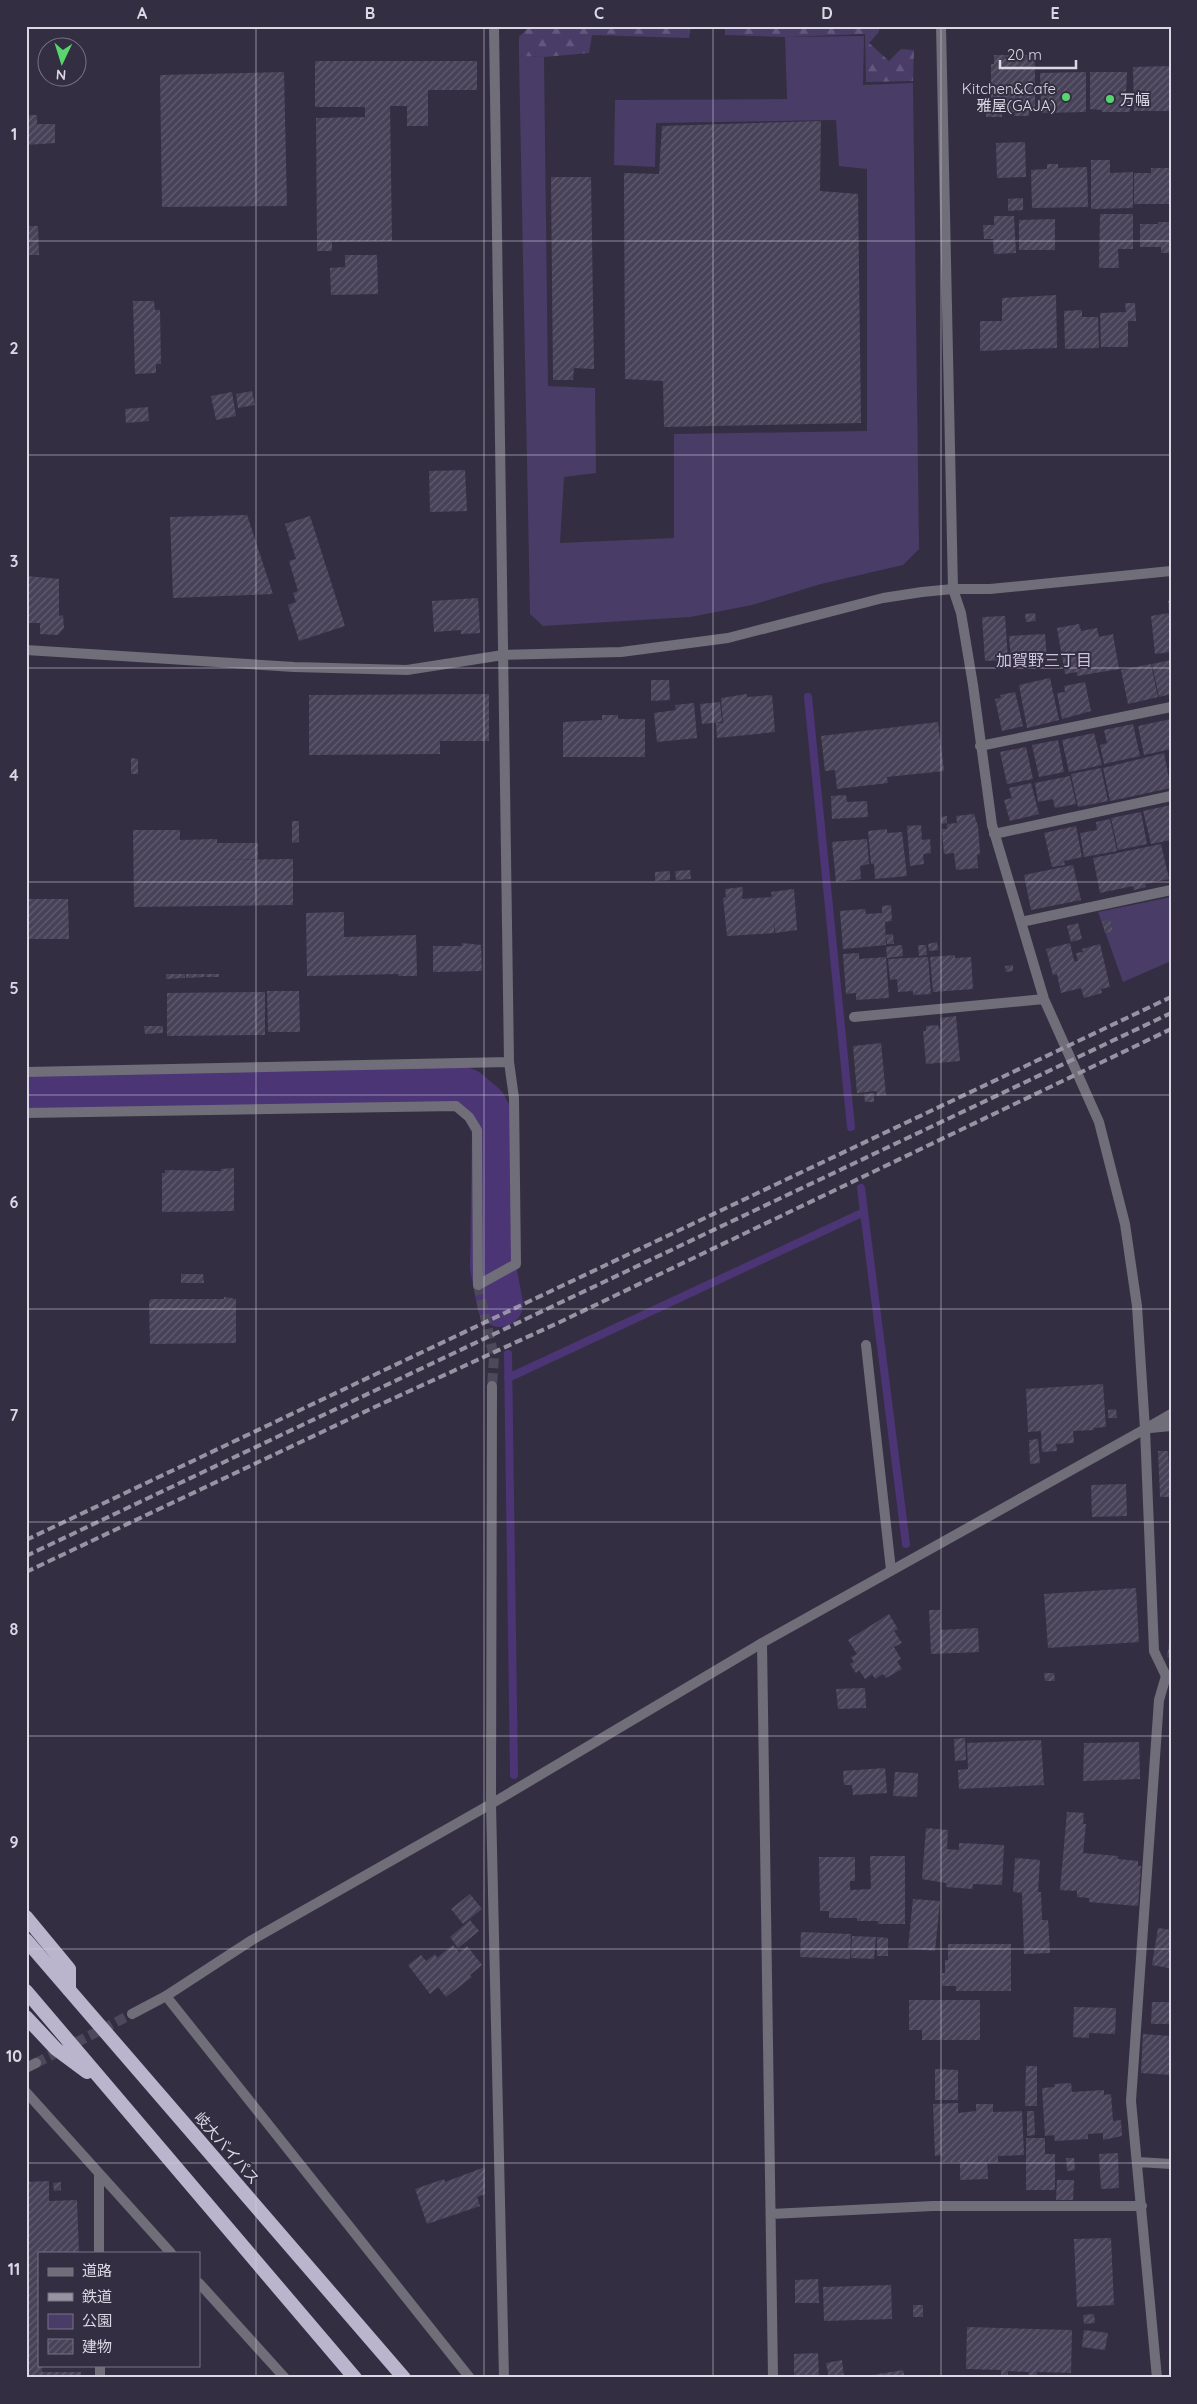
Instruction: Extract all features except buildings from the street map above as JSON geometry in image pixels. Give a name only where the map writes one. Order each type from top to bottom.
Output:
[{"type":"highway","points":[[26,1917],[69,1969],[69,1990]]},
{"type":"highway","name":"岐大バイパス","points":[[26,1940],[404,2378]]},
{"type":"highway","points":[[26,1991],[104,2085],[356,2378]]},
{"type":"highway","points":[[26,2017],[56,2049],[104,2085]]},
{"type":"street","points":[[26,1113],[456,1106],[469,1117],[477,1130],[478,1285],[516,1264],[514,1098],[509,1062],[494,26]]},
{"type":"street","points":[[941,26],[953,589],[961,612],[974,685],[980,746],[994,834],[1044,1000],[1099,1122],[1125,1224],[1137,1306],[1154,1651],[1168,1677],[1159,1700],[1146,1908],[1138,1982],[1131,2101],[1157,2378]]},
{"type":"street","points":[[26,650],[275,666],[407,670],[503,655],[621,652],[728,638],[883,598],[953,589],[990,590],[1171,571]]},
{"type":"street","points":[[980,746],[1171,707]]},
{"type":"street","points":[[994,834],[1171,796]]},
{"type":"street","points":[[1021,922],[1171,890]]},
{"type":"street","points":[[854,1017],[1044,1000]]},
{"type":"street","points":[[26,1072],[509,1062]]},
{"type":"street","points":[[866,1345],[891,1570]]},
{"type":"street","points":[[492,1386],[491,1804],[504,2378]]},
{"type":"street","points":[[132,2014],[166,1996],[252,1940],[491,1804],[762,1642],[1171,1414]]},
{"type":"street","points":[[1144,1429],[1171,1426]]},
{"type":"street","points":[[762,1642],[773,2378]]},
{"type":"street","points":[[166,1996],[470,2378]]},
{"type":"street","points":[[26,2068],[36,2063]]},
{"type":"street","points":[[26,2092],[170,2252]]},
{"type":"street","points":[[1138,2162],[1171,2164]]},
{"type":"street","points":[[99,2174],[99,2252]]},
{"type":"street","points":[[770,2214],[933,2206],[1142,2206]]},
{"type":"street","points":[[200,2284],[285,2378]]},
{"type":"green space","points":[[530,26],[691,26],[689,38],[592,35],[589,53],[544,57],[519,56],[519,37]]},
{"type":"green space","points":[[725,26],[879,26],[879,32],[869,43],[889,61],[901,49],[914,50],[913,81],[866,82],[865,34],[785,37],[725,35]]},
{"type":"green space","points":[[864,36],[863,85],[913,83],[919,549],[903,565],[821,584],[752,605],[690,617],[543,626],[530,614],[519,56],[544,57],[548,386],[595,388],[596,473],[564,477],[560,543],[674,538],[674,434],[867,431],[867,169],[839,166],[836,120],[656,123],[655,167],[614,165],[615,100],[787,99],[785,37]]},
{"type":"green space","points":[[1171,897],[1171,961],[1123,982],[1098,912]]},
{"type":"waterway","points":[[808,697],[851,1127]]},
{"type":"waterway","points":[[26,1093],[450,1086],[466,1091],[484,1106],[495,1128],[493,1267],[500,1304]]},
{"type":"waterway","points":[[861,1188],[906,1544]]},
{"type":"waterway","points":[[508,1378],[864,1212]]},
{"type":"waterway","points":[[508,1354],[514,1775]]},
{"type":"tunnel","points":[[478,1285],[494,1357],[492,1386]]},
{"type":"tunnel","points":[[36,2063],[132,2014]]},
{"type":"railway","points":[[26,1540],[1171,997]]},
{"type":"railway","points":[[26,1556],[1171,1013]]},
{"type":"railway","points":[[26,1572],[379,1405],[560,1322],[1171,1029]]},
{"type":"place","name":"Kitchen&Cafe 雅屋(GAJA)","points":[[1066,97]]},
{"type":"place","name":"万幅","points":[[1110,99]]},
{"type":"district","name":"加賀野三丁目","points":[[1044,660]]}]
